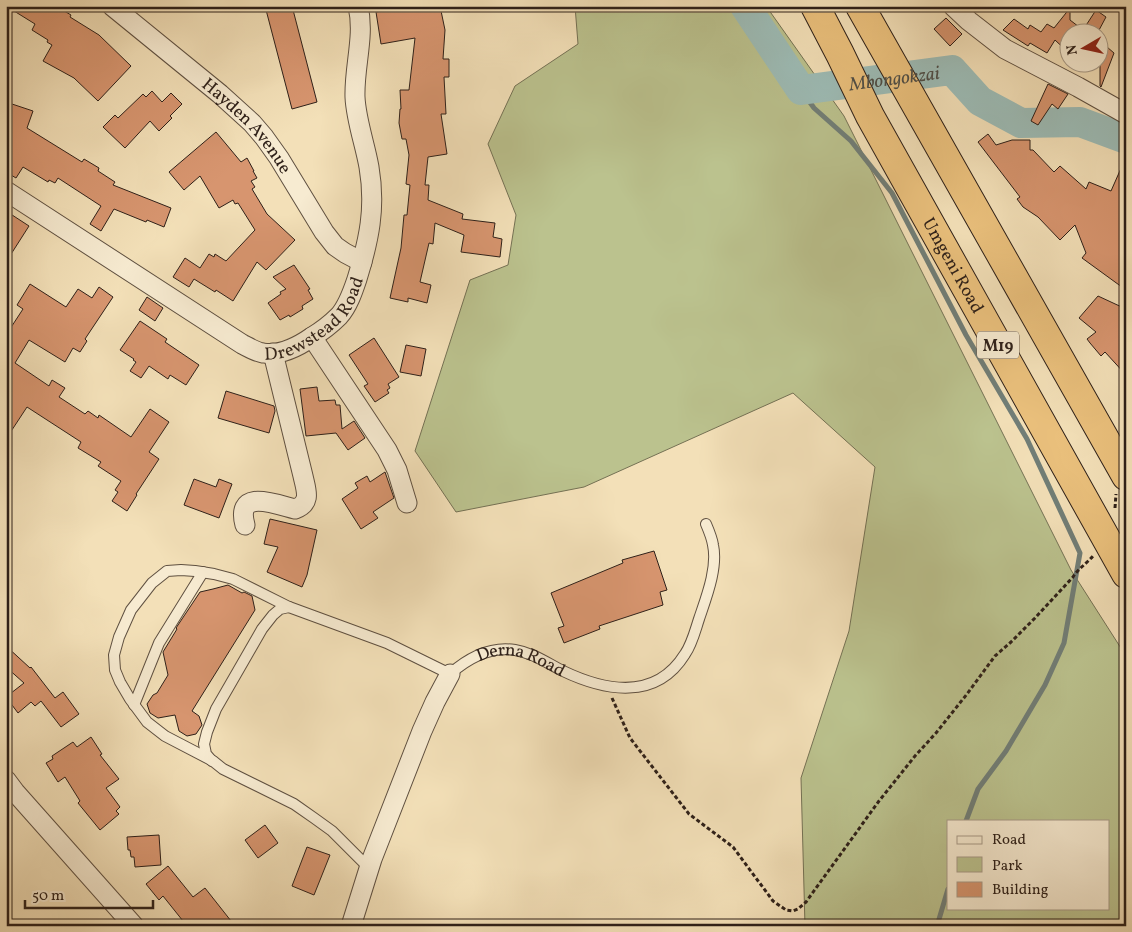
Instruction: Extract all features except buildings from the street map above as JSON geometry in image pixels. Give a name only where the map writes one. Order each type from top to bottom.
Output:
[{"type":"highway","name":"Umgeni Road","points":[[815,6],[870,116],[1126,574]]},
{"type":"highway","name":"M19","points":[[860,6],[1126,476]]},
{"type":"street","name":"Hayden Avenue","points":[[112,6],[220,94],[252,123],[279,158],[324,232],[335,246],[362,262]]},
{"type":"street","name":"Drewstead Road","points":[[6,191],[242,344],[263,353],[290,349],[326,328],[340,315],[353,291],[370,226],[372,199],[369,166],[355,96],[361,24],[358,6]]},
{"type":"street","points":[[953,6],[1005,49],[1126,114]]},
{"type":"street","points":[[312,337],[387,450],[397,470],[407,503]]},
{"type":"street","points":[[245,525],[242,516],[243,510],[250,502],[257,500],[294,508],[299,507],[306,500],[307,494],[273,353]]},
{"type":"street","name":"Derna Road","points":[[351,926],[369,868],[422,731],[434,702],[450,674]]},
{"type":"street","points":[[6,780],[134,926]]},
{"type":"lane","name":"Derna Road","points":[[450,674],[460,664],[471,658],[496,650],[513,650],[527,652],[581,679],[608,687],[636,687],[648,685],[658,680],[667,674],[685,654],[701,611],[713,569],[714,547],[706,524]]},
{"type":"lane","points":[[213,761],[165,736],[147,722],[134,705],[115,670],[114,655],[119,637],[131,610],[152,583],[167,571],[203,572],[233,579],[289,607],[387,643],[450,674]]},
{"type":"lane","points":[[134,705],[159,643],[203,572]]},
{"type":"lane","points":[[289,607],[280,609],[262,629],[216,709],[206,732],[204,744],[206,754],[223,769],[294,804],[332,832],[369,868]]},
{"type":"path","points":[[608,687],[630,738],[689,814],[733,848],[773,901],[786,910],[793,911],[806,902],[878,801],[936,733],[995,656],[1035,618],[1076,572]]},
{"type":"green space","points":[[575,6],[766,6],[844,116],[1071,570],[1126,656],[1126,926],[805,926],[801,778],[849,631],[875,467],[793,393],[584,487],[456,512],[415,451],[470,280],[508,265],[516,215],[488,144],[515,86],[578,44]]},
{"type":"waterway","name":"Mbongokzai","points":[[745,6],[801,90],[952,70],[980,101],[1021,123],[1080,122],[1126,139]]},
{"type":"waterway","points":[[801,90],[814,108],[851,141],[892,193],[966,335],[1027,439],[1080,553],[1064,643],[1045,685],[1006,751],[978,789],[966,820]]},
{"type":"waterway","points":[[937,926],[947,892]]}]
